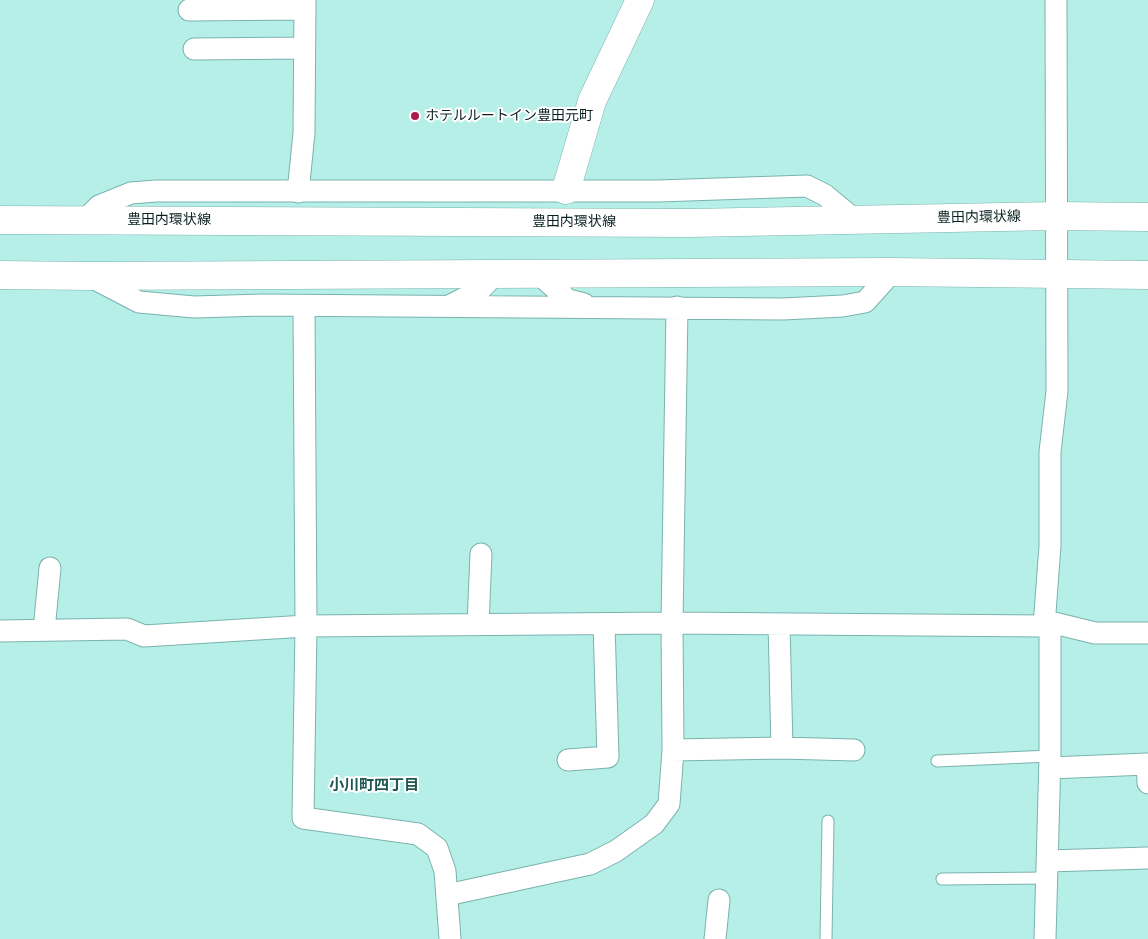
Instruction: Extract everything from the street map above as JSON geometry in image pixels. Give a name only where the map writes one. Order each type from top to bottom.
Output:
[{"type":"street","points":[[566,190],[592,102],[640,0]]},
{"type":"street","points":[[1045,939],[1050,762],[1047,624],[1050,546],[1050,452],[1058,391],[1059,275],[1055,216],[1056,0]]},
{"type":"street","points":[[189,10],[305,4],[304,134],[298,192]]},
{"type":"street","points":[[194,50],[304,48]]},
{"type":"street","points":[[85,220],[99,206],[131,193],[156,191],[658,191],[807,186],[825,195],[854,219]]},
{"type":"street","points":[[422,221],[468,191]]},
{"type":"street","name":"豊田内環状線","points":[[0,220],[690,223],[1055,216],[1148,217]]},
{"type":"street","points":[[91,276],[139,302],[194,307],[263,305],[304,307],[448,306],[783,309],[842,306],[865,302],[884,281],[889,272]]},
{"type":"street","points":[[0,275],[889,272],[1148,275]]},
{"type":"street","points":[[448,306],[480,290],[495,274]]},
{"type":"street","points":[[539,274],[568,300],[592,307]]},
{"type":"street","points":[[304,307],[306,626],[303,818],[418,834],[437,848],[445,871],[450,939]]},
{"type":"street","points":[[447,895],[590,864],[616,851],[654,824],[669,804],[673,750],[672,623],[677,307]]},
{"type":"street","points":[[478,625],[481,554]]},
{"type":"street","points":[[44,630],[50,568]]},
{"type":"street","points":[[0,630],[127,629],[144,636],[306,626],[672,623],[1047,624],[1095,633],[1148,633]]},
{"type":"street","points":[[568,760],[608,757],[604,624]]},
{"type":"street","points":[[779,624],[782,748]]},
{"type":"street","points":[[673,750],[782,748],[854,750]]},
{"type":"street","points":[[1050,762],[1147,764],[1148,783]]},
{"type":"street","points":[[1047,869],[1148,858]]},
{"type":"street","points":[[715,939],[719,900]]},
{"type":"lane","points":[[936,761],[1050,762]]},
{"type":"lane","points":[[826,939],[828,821]]},
{"type":"lane","points":[[942,879],[1047,869]]},
{"type":"place","name":"ホテルルートイン豊田元町","points":[[415,116]]},
{"type":"district","name":"小川町四丁目","points":[[374,785]]}]
